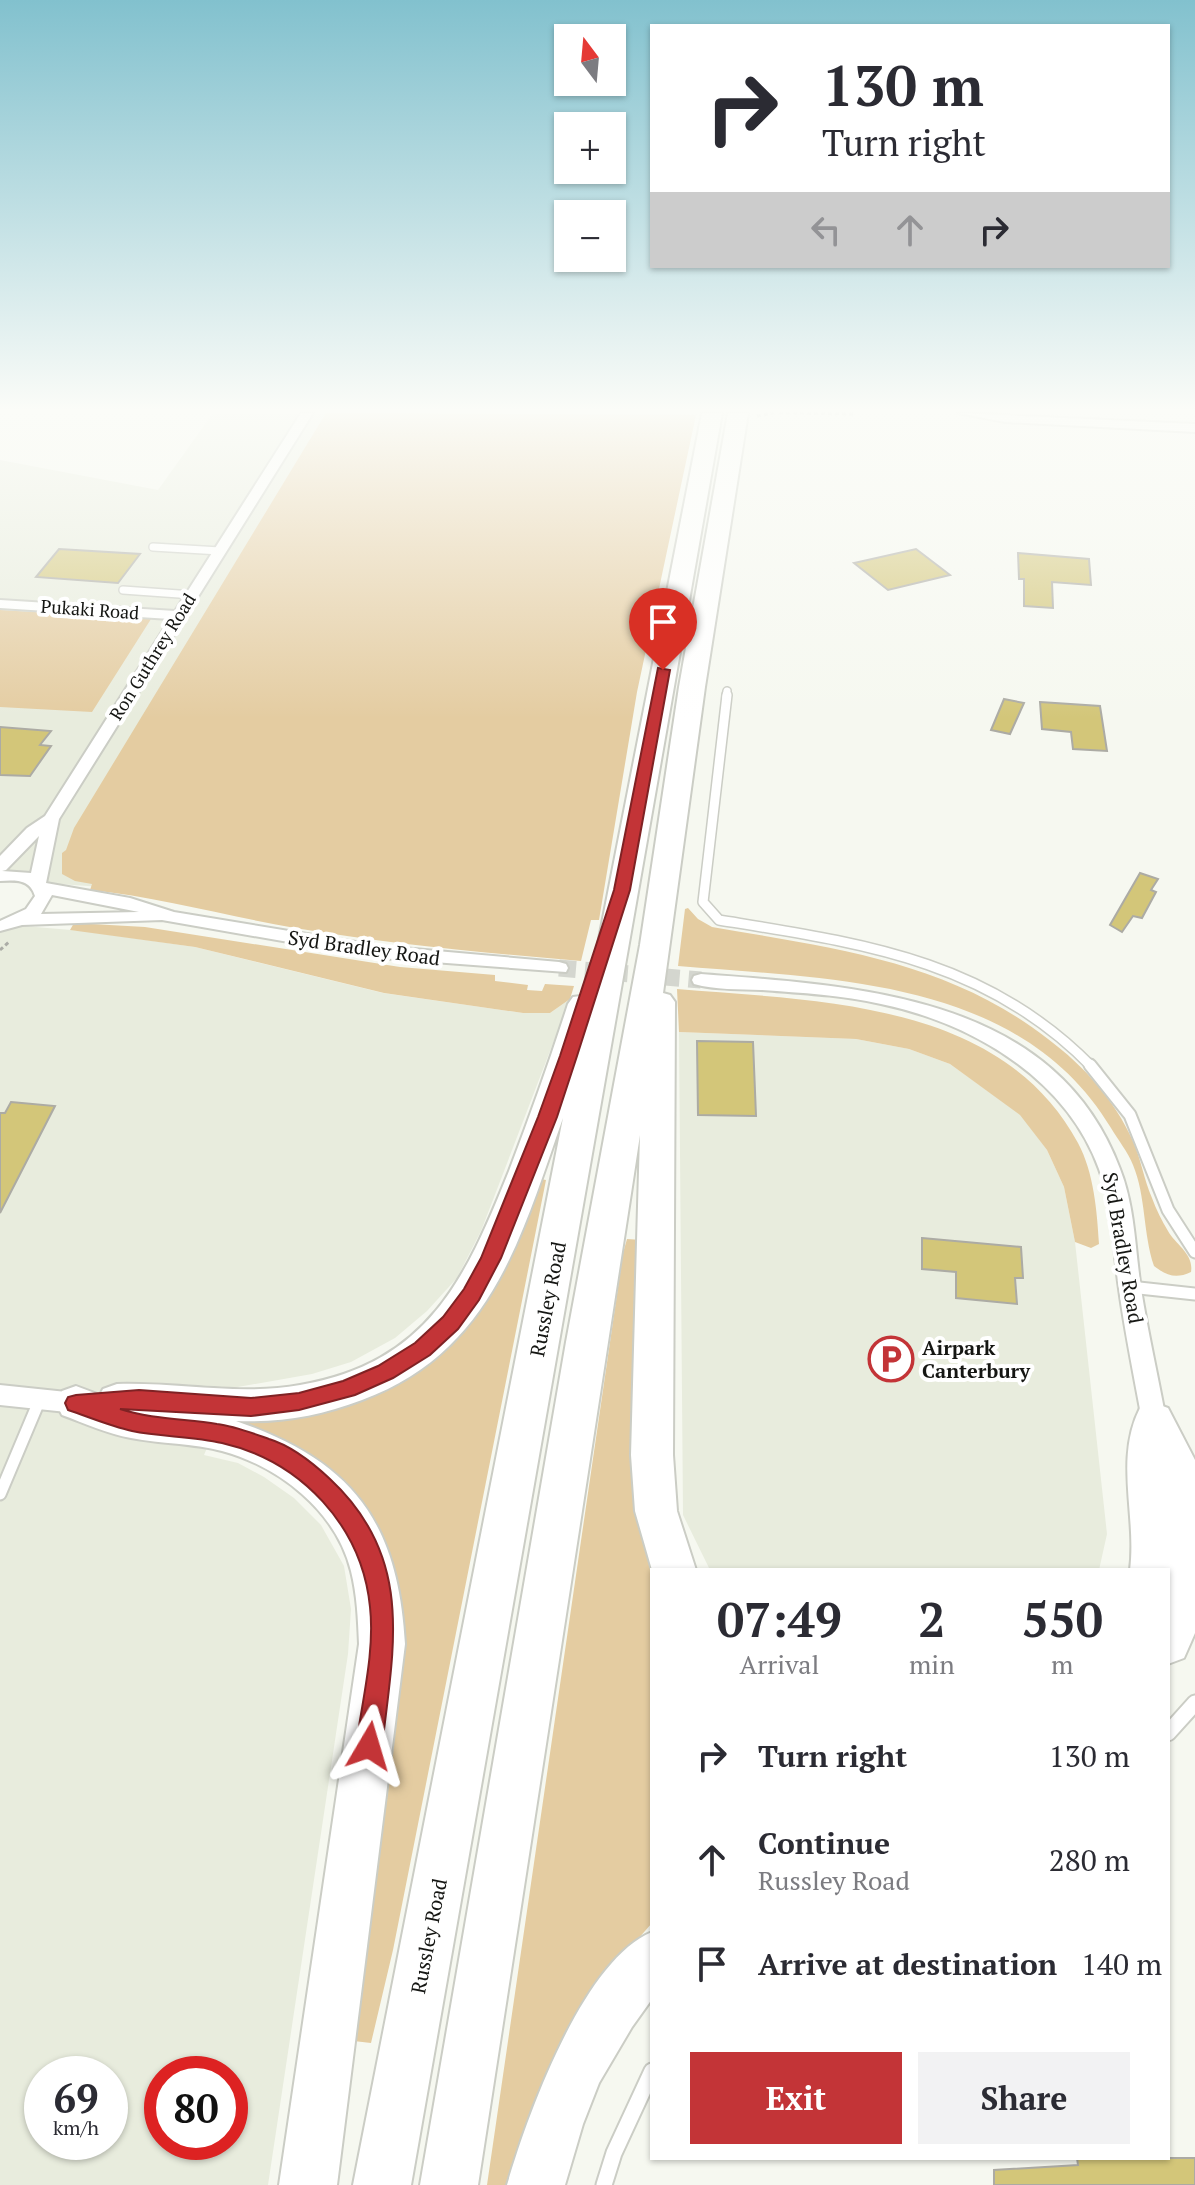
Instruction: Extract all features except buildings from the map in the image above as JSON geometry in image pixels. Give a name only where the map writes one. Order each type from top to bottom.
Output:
[{"type":"highway","name":"Russley Road","points":[[382,2185],[693,515]]},
{"type":"highway","points":[[449,2185],[586,1342],[655,945],[692,687],[721,515]]},
{"type":"highway","points":[[58,1401],[139,1399],[251,1407],[299,1402],[347,1389],[386,1372],[423,1349],[450,1323],[472,1294],[515,1200],[562,1075],[622,890]]},
{"type":"highway","points":[[655,945],[660,1016],[652,1455],[656,1511],[673,1568]]},
{"type":"highway","points":[[58,1401],[131,1422],[221,1433],[268,1447],[305,1470],[338,1501],[359,1532],[374,1567],[383,1608],[382,1644],[308,2185]]},
{"type":"highway","points":[[1152,1568],[1155,1546],[1147,1461],[1154,1420]]},
{"type":"highway","points":[[1154,1420],[1175,1463],[1185,1527],[1187,1567],[1184,1603],[1170,1638]]},
{"type":"highway","points":[[536,2185],[568,2088],[603,2024],[650,1961]]},
{"type":"street","name":"Ron Guthrey Road","points":[[0,866],[33,832],[51,819],[243,515]]},
{"type":"street","name":"Pukaki Road","points":[[0,604],[179,615]]},
{"type":"street","name":"Ron Guthrey Road","points":[[40,885],[51,819]]},
{"type":"street","name":"Syd Bradley Road","points":[[0,876],[20,875],[40,885],[130,903],[171,917],[380,952],[559,968]]},
{"type":"street","points":[[8,926],[41,904],[40,885]]},
{"type":"street","name":"Syd Bradley Road","points":[[8,926],[171,917]]},
{"type":"street","name":"Syd Bradley Road","points":[[701,980],[883,998],[949,1019],[977,1030],[1023,1058],[1072,1104],[1102,1148],[1116,1188],[1154,1420]]},
{"type":"street","points":[[0,1395],[58,1401]]},
{"type":"lane","points":[[153,547],[220,551]]},
{"type":"lane","points":[[123,590],[193,595]]},
{"type":"lane","points":[[727,691],[703,902],[709,912],[719,920],[891,951],[969,981],[1029,1015],[1081,1055],[1122,1104],[1149,1157],[1176,1226],[1195,1252]]},
{"type":"lane","points":[[1130,1287],[1195,1294]]},
{"type":"lane","points":[[0,1494],[58,1401]]},
{"type":"lane","points":[[1170,1731],[1195,1703]]},
{"type":"lane","points":[[604,2185],[614,2153],[650,2075]]},
{"type":"shaded area","points":[[0,515],[663,515],[584,920],[0,880]]},
{"type":"shaded area","points":[[264,515],[675,515],[637,692],[599,920],[591,920],[581,961],[366,939],[90,890],[92,884],[75,881],[62,874],[62,853],[74,828]]},
{"type":"shaded area","points":[[0,610],[151,619],[92,712],[0,707]]},
{"type":"shaded area","points":[[688,908],[698,919],[712,927],[846,951],[930,975],[1010,1013],[1048,1039],[1086,1072],[1117,1111],[1133,1141],[1157,1211],[1190,1260],[1191,1272],[1172,1275],[1154,1266],[1140,1189],[1128,1155],[1073,1079],[1027,1041],[975,1014],[918,996],[859,983],[678,966],[685,909]]},
{"type":"shaded area","points":[[74,923],[145,927],[400,967],[495,975],[495,981],[528,985],[527,990],[542,991],[545,984],[574,986],[570,999],[550,1013],[523,1013],[384,993],[195,947],[70,930]]},
{"type":"shaded area","points":[[0,924],[83,931],[195,947],[383,993],[523,1013],[550,1013],[570,999],[481,1231],[457,1278],[427,1311],[395,1338],[351,1362],[312,1374],[232,1388],[204,1455],[238,1463],[264,1477],[294,1498],[321,1525],[344,1566],[351,1609],[348,1654],[268,2185],[0,2185]]},
{"type":"shaded area","points":[[677,989],[845,1005],[901,1017],[954,1035],[1003,1060],[1044,1096],[1078,1143],[1091,1179],[1099,1244],[1091,1248],[1075,1242],[1064,1187],[1047,1150],[1020,1115],[950,1064],[909,1049],[856,1039],[679,1032]]},
{"type":"shaded area","name":"Airpark Canterbury","points":[[679,1032],[856,1039],[909,1049],[950,1064],[1021,1115],[1047,1150],[1064,1187],[1075,1242],[1107,1534],[1099,1568],[709,1568],[683,1515]]},
{"type":"shaded area","points":[[535,1178],[546,1180],[393,1950],[371,2043],[345,2040],[378,1540],[235,1427],[238,1418],[400,1378]]},
{"type":"shaded area","points":[[627,1239],[642,1240],[652,1568],[650,1925],[569,2044],[518,2185],[487,2185]]},
{"type":"tunnel","points":[[559,968],[701,980]]},
{"type":"place","name":"Airpark Canterbury","points":[[891,1359]]},
{"type":"route","points":[[369,1746],[382,1644],[383,1608],[374,1567],[359,1532],[338,1501],[305,1470],[268,1447],[221,1433],[131,1422],[76,1403],[139,1399],[251,1407],[299,1402],[347,1389],[386,1372],[423,1349],[450,1323],[472,1294],[491,1258],[548,1117],[568,1056],[622,890],[663,670]]}]
